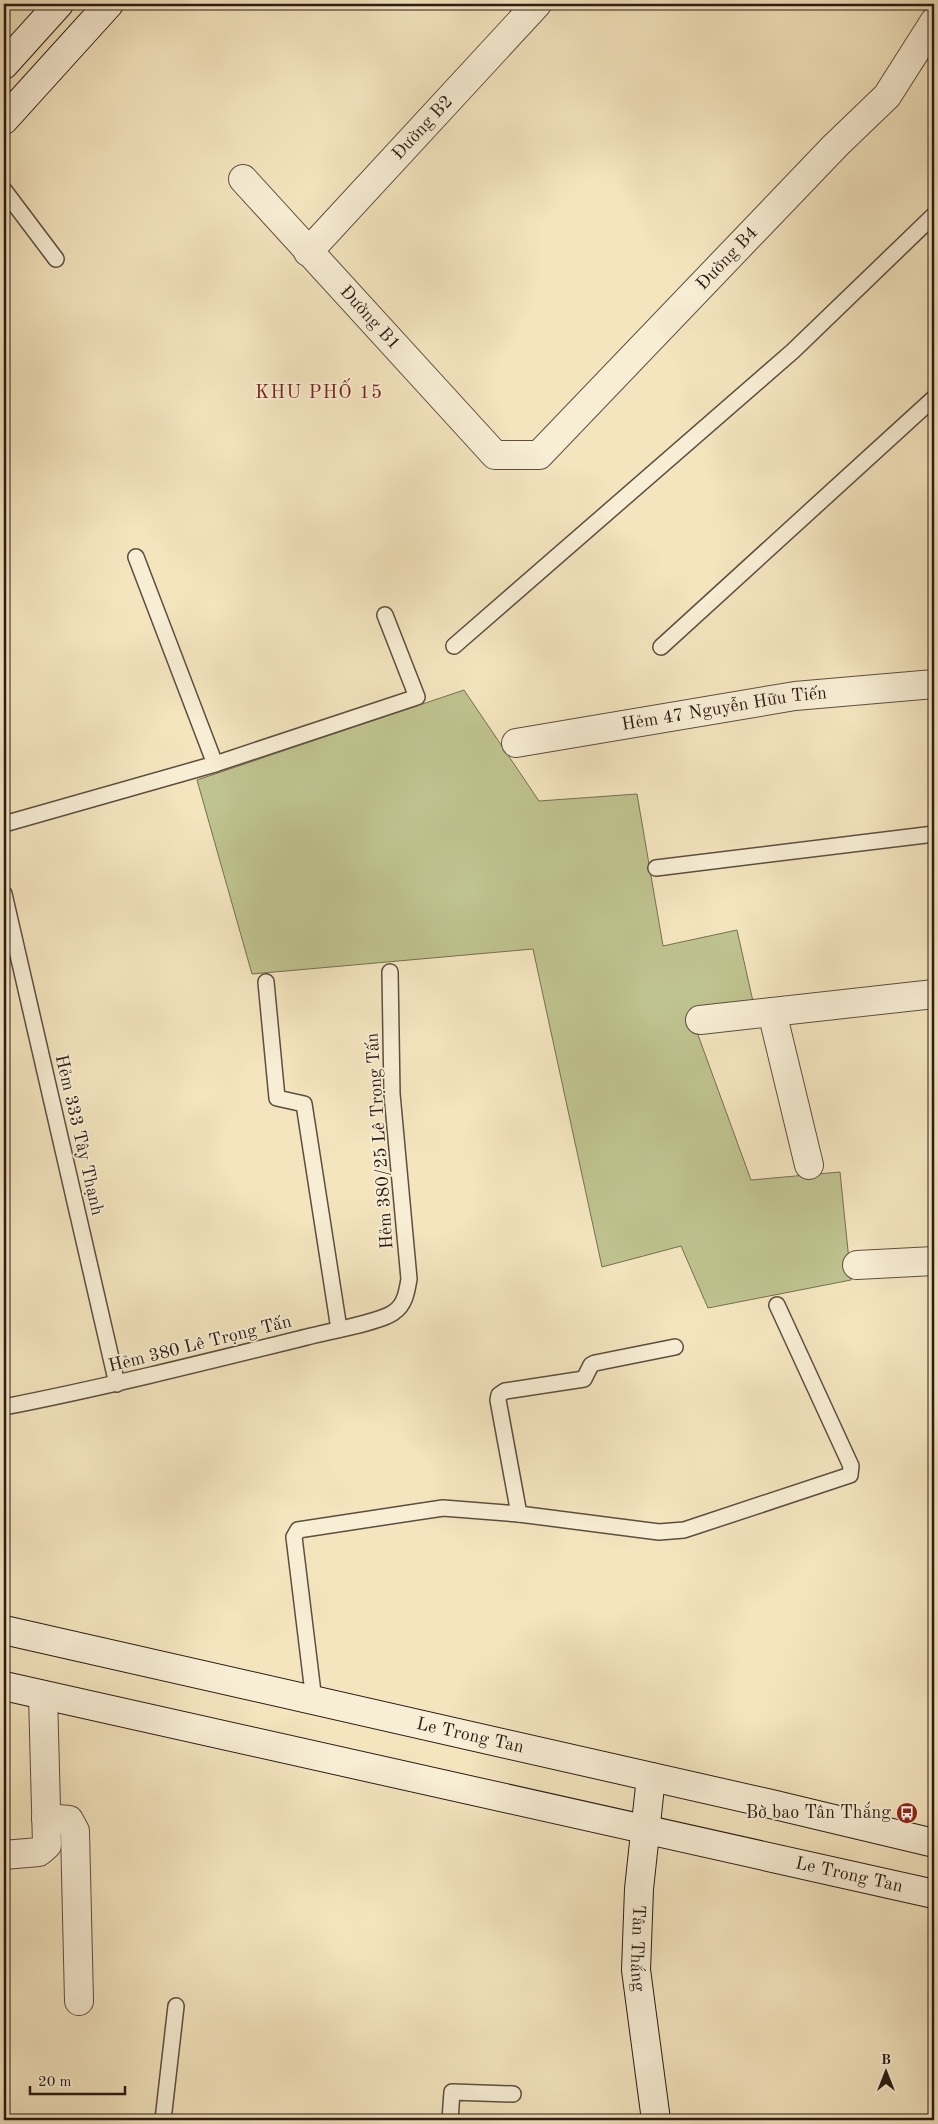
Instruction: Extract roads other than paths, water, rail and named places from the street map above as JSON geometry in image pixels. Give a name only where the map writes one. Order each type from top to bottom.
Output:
[{"type":"street","points":[[4,64],[59,4]]},
{"type":"street","points":[[4,120],[108,4]]},
{"type":"street","name":"Đường B2","points":[[308,252],[537,4]]},
{"type":"street","name":"Đường B4","points":[[495,455],[539,455],[835,146],[886,96],[934,22]]},
{"type":"street","name":"Đường B1","points":[[243,180],[495,455]]},
{"type":"street","name":"Hẻm 47 Nguyễn Hữu Tiến","points":[[516,743],[795,696],[934,684]]},
{"type":"street","points":[[700,1020],[934,994]]},
{"type":"street","points":[[772,1012],[809,1165]]},
{"type":"street","points":[[857,1265],[934,1261]]},
{"type":"street","name":"Le Trong Tan","points":[[4,1630],[934,1843]]},
{"type":"street","name":"Le Trong Tan","points":[[4,1686],[934,1894]]},
{"type":"street","points":[[4,1855],[39,1852],[46,1845],[43,1695]]},
{"type":"street","name":"Tân Thắng","points":[[651,1777],[644,1830],[636,1970],[656,2120]]},
{"type":"street","points":[[46,1818],[69,1820],[74,1830],[79,2001]]},
{"type":"lane","points":[[4,190],[56,259]]},
{"type":"lane","points":[[454,646],[793,351],[934,215]]},
{"type":"lane","points":[[661,647],[934,398]]},
{"type":"lane","points":[[136,557],[216,764]]},
{"type":"lane","points":[[4,824],[216,764],[416,697],[386,615]]},
{"type":"lane","points":[[656,868],[934,834]]},
{"type":"lane","name":"Hẻm 333 Tây Thạnh","points":[[4,894],[117,1384]]},
{"type":"lane","name":"Hẻm 380/25 Lê Trọng Tấn","points":[[390,972],[392,1094],[409,1279],[401,1306]]},
{"type":"lane","points":[[266,982],[277,1098],[304,1104],[339,1329]]},
{"type":"lane","points":[[314,1700],[294,1537],[298,1530],[444,1508],[519,1514],[659,1532],[684,1530],[850,1475],[851,1466],[777,1305]]},
{"type":"lane","name":"Hẻm 380 Lê Trọng Tấn","points":[[4,1407],[117,1384],[339,1329],[394,1313],[401,1306]]},
{"type":"lane","points":[[519,1514],[498,1400],[500,1395],[505,1391],[584,1379],[591,1364],[675,1347]]},
{"type":"lane","points":[[163,2120],[176,2006]]},
{"type":"lane","points":[[450,2120],[452,2092],[513,2094]]},
{"type":"place","name":"Bờ bao Tân Thắng","points":[[907,1813]]},
{"type":"district","name":"KHU PHỐ 15","points":[[319,393]]}]
